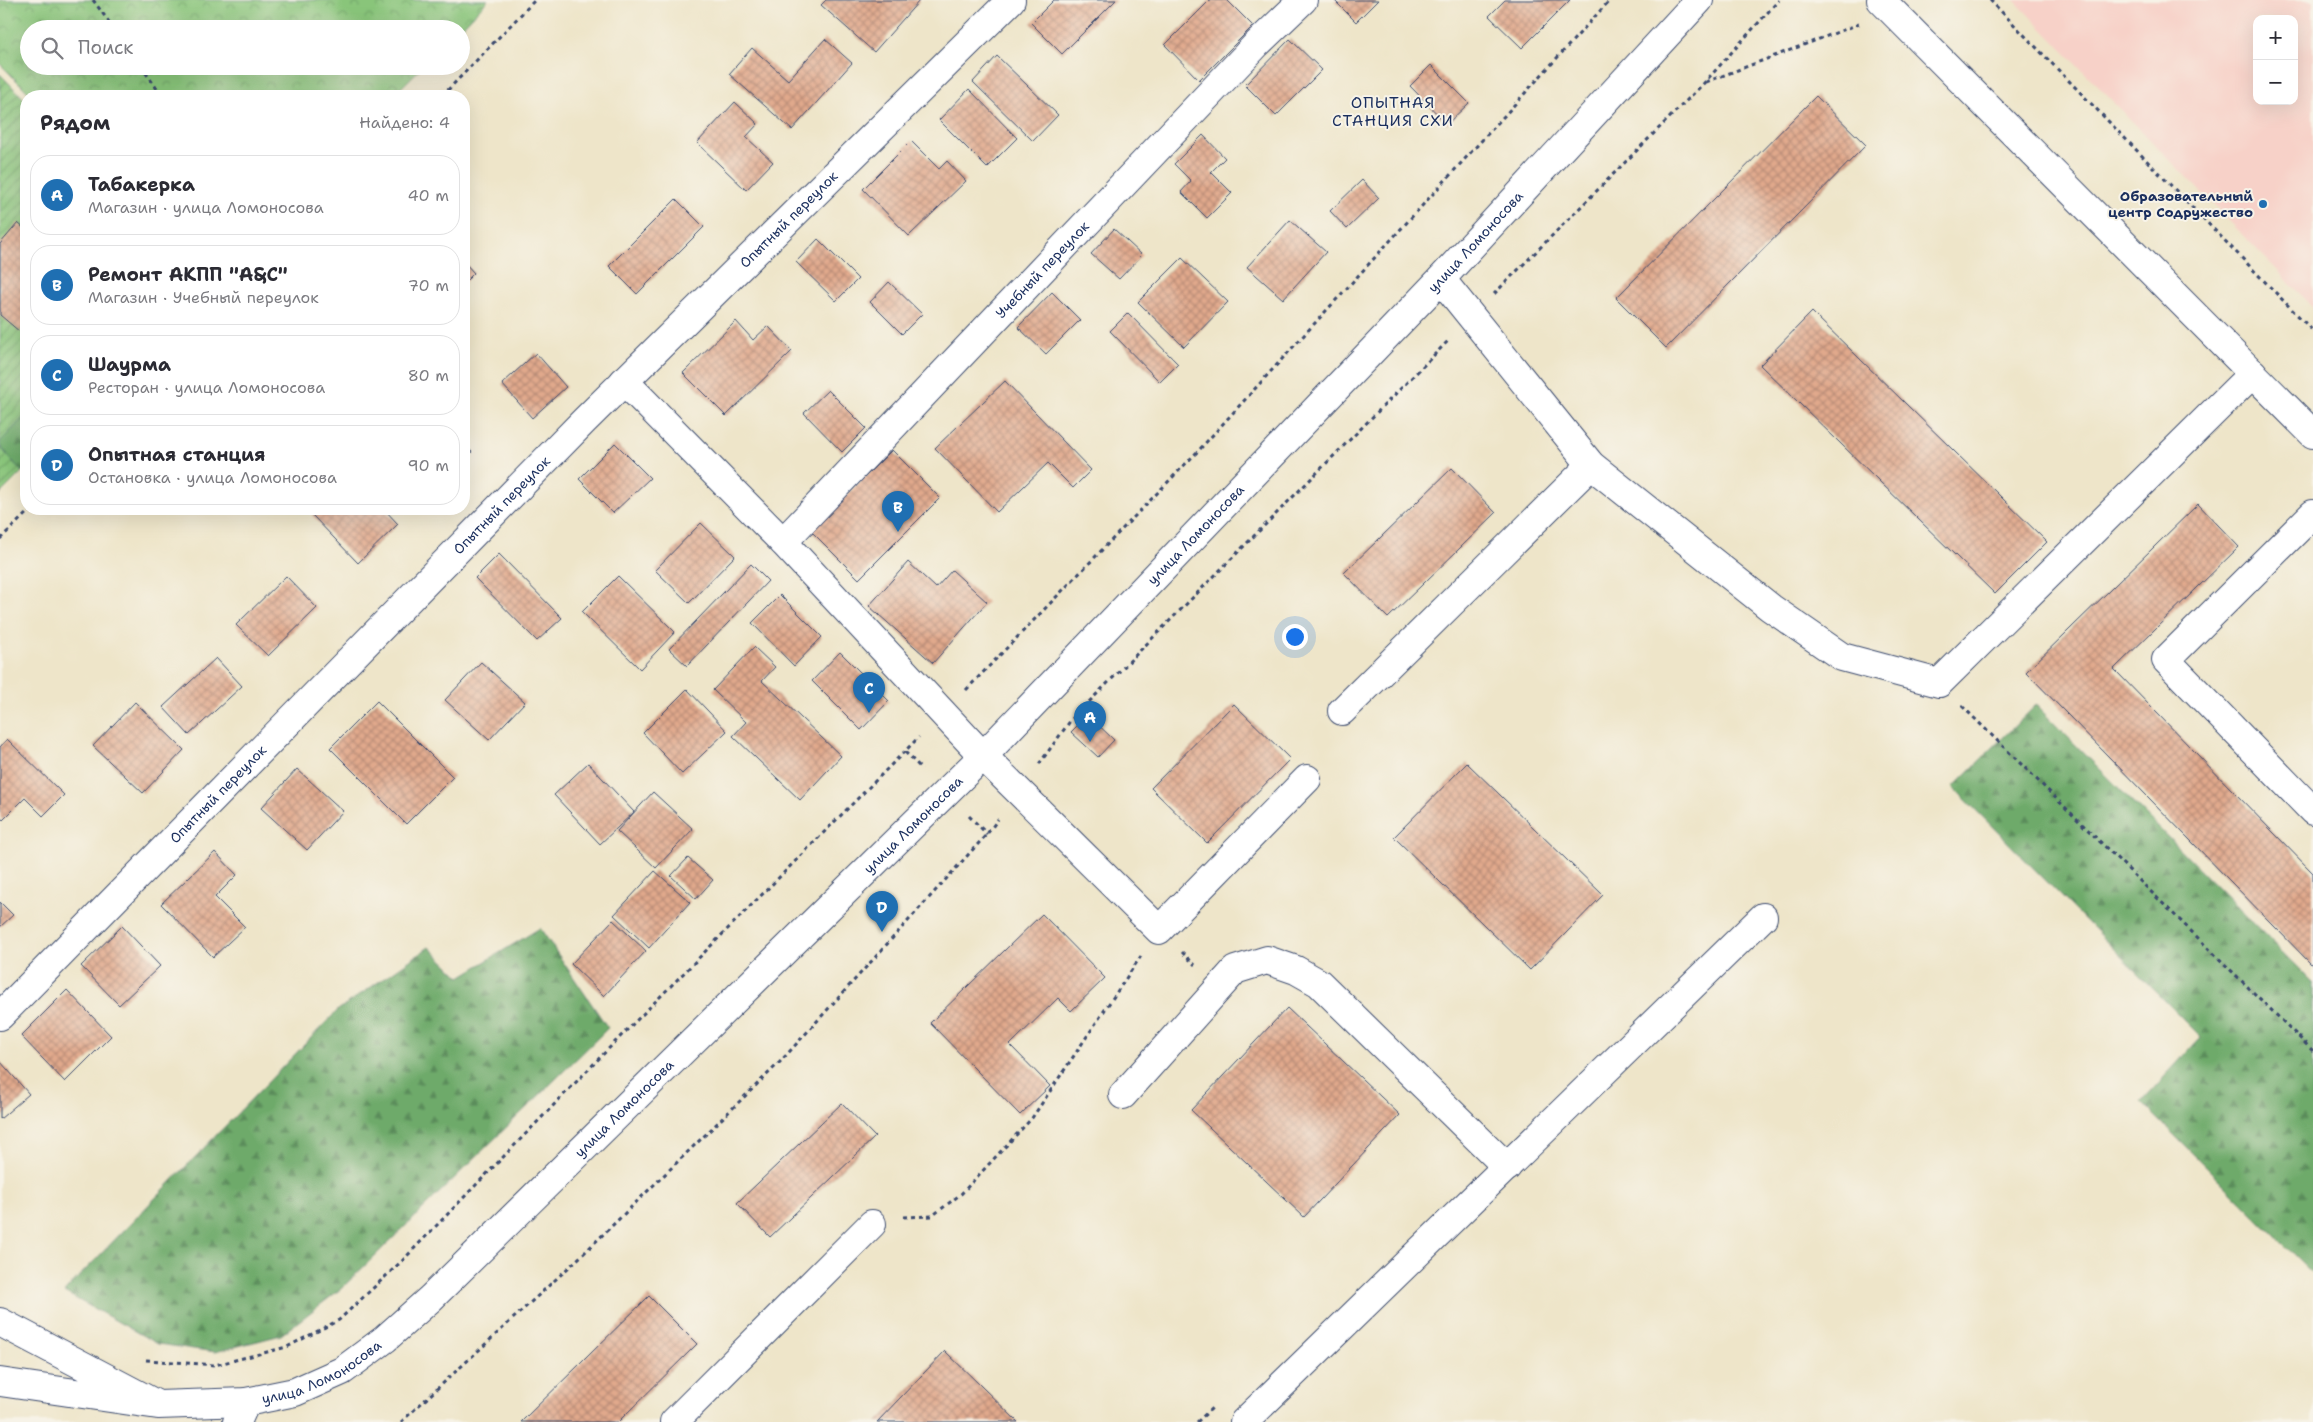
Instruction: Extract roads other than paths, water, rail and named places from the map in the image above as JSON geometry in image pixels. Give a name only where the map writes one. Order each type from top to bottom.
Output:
[{"type":"street","name":"Опытный переулок","points":[[0,1016],[624,381],[1010,0]]},
{"type":"street","name":"Учебный переулок","points":[[783,542],[1256,44],[1303,0]]},
{"type":"street","name":"улица Ломоносова","points":[[0,1382],[158,1405],[241,1412],[295,1392],[342,1371],[392,1333],[431,1298],[983,756],[1441,279],[1699,0]]},
{"type":"street","points":[[1887,6],[2313,434]]},
{"type":"street","points":[[1441,279],[1591,465],[1770,608],[1842,657],[1939,683],[2253,373]]},
{"type":"street","points":[[624,381],[783,542],[944,712],[983,756],[1160,930],[1307,779]]},
{"type":"street","points":[[1342,711],[1591,465]]},
{"type":"street","points":[[2313,514],[2166,660],[2313,811]]},
{"type":"street","points":[[1244,1422],[1763,917]]},
{"type":"street","points":[[1123,1095],[1235,970],[1267,960],[1296,970],[1319,983],[1507,1167]]},
{"type":"street","points":[[674,1422],[872,1224]]},
{"type":"street","points":[[0,1322],[158,1405]]},
{"type":"place","name":"Образовательный центр Содружество","points":[[2263,204]]},
{"type":"place","name":"Ремонт АКПП \"A&C\"","points":[[898,532]]},
{"type":"place","name":"Шаурма","points":[[869,713]]},
{"type":"place","name":"Табакерка","points":[[1090,742]]},
{"type":"place","name":"Опытная станция","points":[[882,932]]},
{"type":"district","name":"ОПЫТНАЯ СТАНЦИЯ СХИ","points":[[1393,111]]}]
